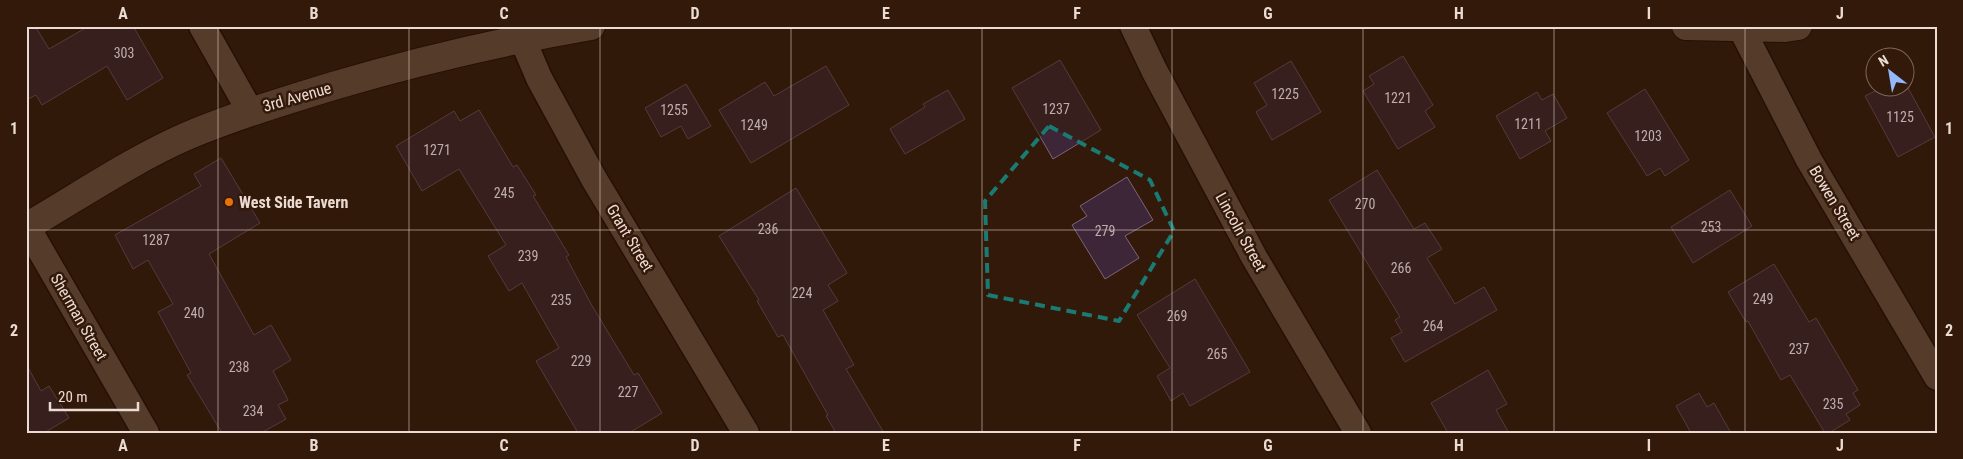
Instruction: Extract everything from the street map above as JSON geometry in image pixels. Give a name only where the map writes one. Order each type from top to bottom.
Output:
[{"type":"street","points":[[202,26],[250,111]]},
{"type":"street","name":"3rd Avenue","points":[[27,227],[128,167],[185,137],[250,111],[404,65],[522,38],[590,26]]},
{"type":"street","name":"Lincoln Street","points":[[1133,26],[1154,70],[1254,257],[1358,433]]},
{"type":"street","points":[[1686,26],[1785,28],[1798,26]]},
{"type":"street","name":"Bowen Street","points":[[1740,27],[1809,160],[1937,377]]},
{"type":"street","name":"Grant Street","points":[[522,38],[539,78],[594,179],[746,433]]},
{"type":"street","name":"Sherman Street","points":[[27,227],[146,433]]},
{"type":"highlighted area","points":[[1049,126],[1150,180],[1174,231],[1119,321],[988,295],[985,201]]},
{"type":"building","points":[[26,26],[35,26],[49,49],[89,26],[133,26],[163,78],[127,100],[107,66],[42,105],[36,95],[26,100]]},
{"type":"building","points":[[1403,56],[1433,105],[1425,111],[1435,127],[1398,149],[1363,91],[1374,84],[1369,76]]},
{"type":"building","points":[[1060,60],[1101,130],[1053,159],[1012,88]]},
{"type":"building","points":[[1291,61],[1321,112],[1272,140],[1256,112],[1267,105],[1254,83]]},
{"type":"building","points":[[826,66],[849,105],[751,163],[719,110],[765,82],[774,96]]},
{"type":"building","points":[[686,84],[711,126],[688,139],[681,126],[661,137],[645,108]]},
{"type":"building","points":[[1645,89],[1689,160],[1665,176],[1660,168],[1647,176],[1607,113]]},
{"type":"building","points":[[948,90],[965,119],[905,154],[890,129],[925,107],[923,104]]},
{"type":"building","points":[[1537,92],[1542,100],[1553,94],[1567,118],[1545,131],[1551,141],[1520,159],[1496,116]]},
{"type":"building","points":[[1866,98],[1914,98],[1935,137],[1898,157]]},
{"type":"building","points":[[479,110],[513,167],[517,165],[536,195],[533,196],[569,255],[566,257],[591,304],[634,375],[638,373],[662,413],[629,433],[578,433],[536,361],[559,348],[522,283],[509,291],[488,256],[506,245],[459,169],[422,191],[396,146],[454,111],[460,121]]},
{"type":"building","points":[[221,158],[260,223],[209,254],[254,335],[271,325],[291,360],[273,371],[288,400],[278,405],[286,419],[261,433],[222,433],[187,375],[191,373],[158,312],[173,304],[148,260],[133,269],[115,235],[201,186],[194,174]]},
{"type":"building","points":[[1377,170],[1414,229],[1425,223],[1442,249],[1427,258],[1455,304],[1484,287],[1497,310],[1405,362],[1391,338],[1402,332],[1395,320],[1400,317],[1329,200]]},
{"type":"building","points":[[1127,177],[1153,220],[1125,236],[1139,258],[1105,279],[1072,225],[1087,216],[1080,206]]},
{"type":"building","points":[[796,188],[847,273],[828,285],[838,301],[823,310],[854,365],[846,369],[884,433],[836,433],[826,416],[828,415],[783,335],[778,337],[757,301],[759,300],[719,236]]},
{"type":"building","points":[[1730,190],[1752,226],[1693,263],[1671,227]]},
{"type":"building","points":[[1774,264],[1809,322],[1816,318],[1858,390],[1853,393],[1860,405],[1846,414],[1850,420],[1829,433],[1825,433],[1790,375],[1781,380],[1748,321],[1746,322],[1728,292]]},
{"type":"building","points":[[1195,279],[1250,372],[1190,406],[1183,393],[1171,401],[1157,376],[1170,368],[1137,315]]},
{"type":"building","points":[[26,364],[41,391],[49,386],[69,418],[44,433],[26,433]]},
{"type":"building","points":[[1488,370],[1507,404],[1496,410],[1509,433],[1448,433],[1431,403]]},
{"type":"building","points":[[1699,393],[1707,407],[1714,403],[1731,433],[1691,433],[1676,406]]},
{"type":"place","name":"West Side Tavern","points":[[229,202]]}]
